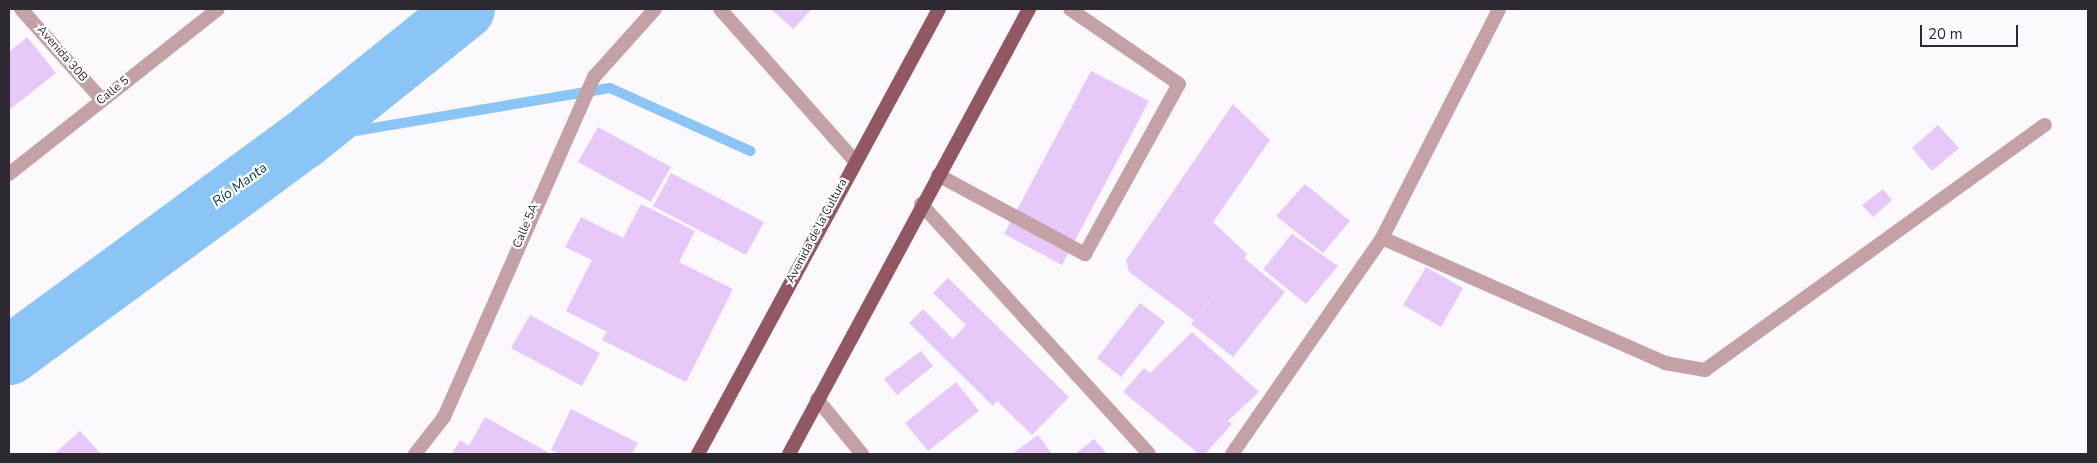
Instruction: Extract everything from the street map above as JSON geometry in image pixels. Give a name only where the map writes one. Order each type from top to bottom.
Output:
[{"type":"main road","name":"Avenida de la Cultura","points":[[698,454],[939,9]]},
{"type":"main road","points":[[789,454],[920,204],[1029,9]]},
{"type":"street","name":"Avenida 30B","points":[[21,9],[102,100]]},
{"type":"street","name":"Calle 5","points":[[9,174],[218,9]]},
{"type":"street","name":"Calle 5A","points":[[415,454],[444,416],[571,122],[594,77],[656,9]]},
{"type":"street","points":[[720,9],[855,161]]},
{"type":"street","points":[[938,174],[1085,254],[1179,84],[1070,9]]},
{"type":"street","points":[[1232,454],[1382,238],[1499,9]]},
{"type":"street","points":[[1382,238],[1665,363],[1705,370],[2046,124]]},
{"type":"street","points":[[920,204],[1149,454]]},
{"type":"street","points":[[817,399],[862,454]]},
{"type":"building","points":[[771,9],[812,9],[793,29]]},
{"type":"building","points":[[27,37],[56,73],[9,110],[9,52]]},
{"type":"building","points":[[1091,71],[1149,101],[1062,265],[1004,234]]},
{"type":"building","points":[[1233,104],[1270,140],[1213,222],[1247,254],[1244,258],[1285,292],[1233,357],[1191,324],[1236,270],[1194,320],[1129,272],[1126,260]]},
{"type":"building","points":[[1938,125],[1959,148],[1932,171],[1912,148]]},
{"type":"building","points":[[598,127],[671,167],[651,202],[578,162]]},
{"type":"building","points":[[671,173],[764,222],[746,255],[653,206]]},
{"type":"building","points":[[1305,184],[1350,221],[1323,253],[1276,216]]},
{"type":"building","points":[[1883,189],[1892,200],[1873,217],[1862,205]]},
{"type":"building","points":[[641,204],[695,231],[679,262],[733,289],[686,382],[602,340],[607,332],[566,311],[592,260],[565,247],[581,217],[623,238]]},
{"type":"building","points":[[1292,234],[1338,266],[1306,304],[1263,269]]},
{"type":"building","points":[[1426,267],[1463,288],[1441,327],[1403,305]]},
{"type":"building","points":[[948,278],[1069,397],[1032,435],[997,401],[993,406],[909,323],[923,309],[953,339],[966,325],[933,293]]},
{"type":"building","points":[[1140,303],[1165,322],[1121,377],[1097,358]]},
{"type":"building","points":[[530,315],[600,353],[582,386],[511,348]]},
{"type":"building","points":[[1192,332],[1259,392],[1228,421],[1232,424],[1206,453],[1199,454],[1123,392],[1144,368],[1150,373]]},
{"type":"building","points":[[921,351],[933,366],[897,395],[884,379]]},
{"type":"building","points":[[956,382],[979,411],[928,451],[905,423]]},
{"type":"building","points":[[571,409],[638,443],[632,454],[559,454],[551,450]]},
{"type":"building","points":[[485,417],[551,454],[452,454],[460,440],[469,446]]},
{"type":"building","points":[[80,431],[101,454],[54,454]]},
{"type":"building","points":[[1038,435],[1052,454],[1012,454]]},
{"type":"building","points":[[1094,439],[1107,454],[1075,454]]},
{"type":"waterway","name":"Río Manta","points":[[9,355],[302,140],[465,9]]},
{"type":"waterway","points":[[302,140],[610,88],[750,151]]}]
